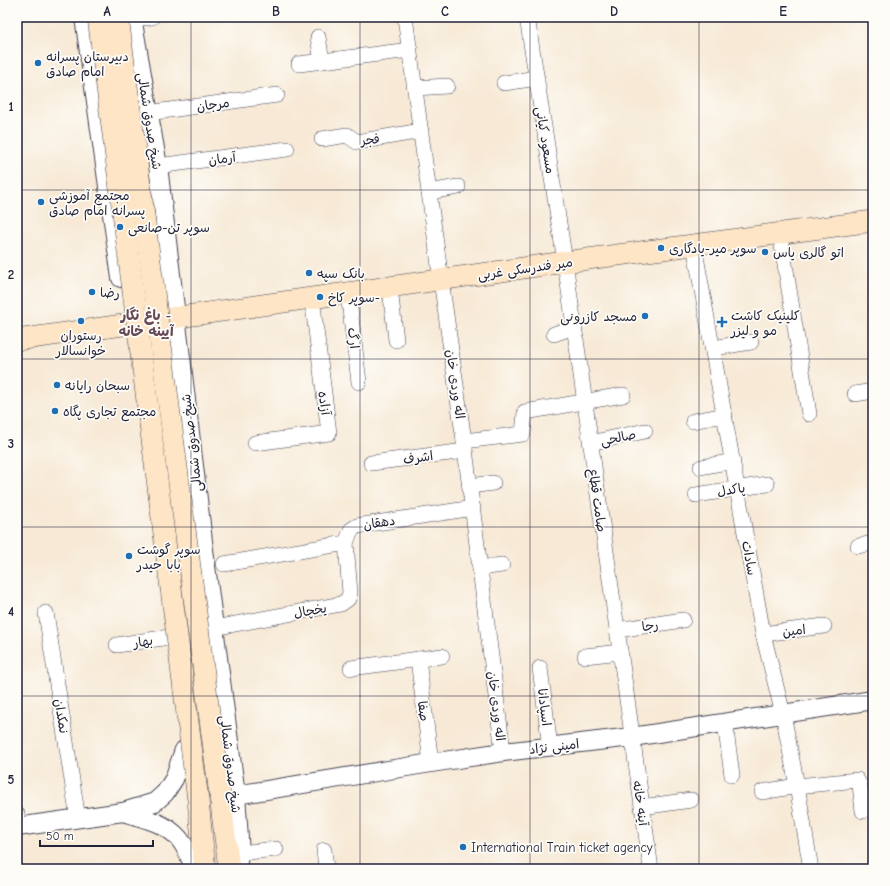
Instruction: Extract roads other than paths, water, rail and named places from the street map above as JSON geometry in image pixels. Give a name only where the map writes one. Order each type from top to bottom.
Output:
[{"type":"main road","points":[[98,17],[198,800],[205,869]]},
{"type":"main road","name":"شیخ صدوق شمالی","points":[[128,18],[228,796],[235,864]]},
{"type":"main road","name":"میر فندرسکی غربی","points":[[17,340],[565,262],[873,221]]},
{"type":"street","points":[[84,17],[123,289],[170,637],[194,841],[199,869]]},
{"type":"street","points":[[128,18],[152,17]]},
{"type":"street","name":"اله وردی خان","points":[[405,17],[465,446],[503,752]]},
{"type":"street","name":"مسعود کیانی","points":[[527,17],[565,262]]},
{"type":"street","name":"شیخ صدوق شمالی","points":[[128,18],[158,166],[214,628],[228,796]]},
{"type":"street","points":[[318,37],[322,61]]},
{"type":"street","points":[[299,64],[410,50]]},
{"type":"street","points":[[504,83],[537,78]]},
{"type":"street","points":[[415,88],[447,86]]},
{"type":"street","name":"مرجان","points":[[148,113],[278,95]]},
{"type":"street","name":"فجر","points":[[322,139],[347,135],[357,142],[421,132]]},
{"type":"street","name":"آرمان","points":[[158,166],[287,149]]},
{"type":"street","points":[[429,192],[458,187]]},
{"type":"street","points":[[780,233],[809,414]]},
{"type":"street","name":"سادات","points":[[694,245],[763,634],[783,714],[811,869]]},
{"type":"street","name":"صامت قطاع","points":[[565,262],[632,737]]},
{"type":"street","points":[[123,289],[129,298],[140,303],[151,303],[161,299],[169,290],[172,279]]},
{"type":"street","points":[[390,288],[396,340]]},
{"type":"street","name":"ارگ","points":[[348,293],[359,382]]},
{"type":"street","name":"آزاده","points":[[255,443],[329,433],[312,298]]},
{"type":"street","points":[[554,334],[574,327]]},
{"type":"street","points":[[713,348],[751,342]]},
{"type":"street","points":[[132,363],[141,352],[154,346],[169,347],[181,355]]},
{"type":"street","points":[[855,394],[873,391]]},
{"type":"street","points":[[584,401],[623,395]]},
{"type":"street","name":"اشرف","points":[[371,463],[523,434],[525,412],[584,401]]},
{"type":"street","points":[[693,421],[725,415]]},
{"type":"street","name":"صالحی","points":[[590,443],[645,431]]},
{"type":"street","points":[[701,467],[733,461]]},
{"type":"street","points":[[470,486],[493,483]]},
{"type":"street","name":"پاکدل","points":[[696,495],[766,484]]},
{"type":"street","name":"دهقان","points":[[346,543],[351,530],[356,526],[472,508]]},
{"type":"street","points":[[224,564],[346,543]]},
{"type":"street","name":"یخچال","points":[[214,628],[341,604],[348,599],[350,593],[346,543]]},
{"type":"street","points":[[858,546],[873,543]]},
{"type":"street","points":[[480,568],[502,566]]},
{"type":"street","name":"نمکدان","points":[[46,613],[78,819]]},
{"type":"street","name":"رجا","points":[[617,630],[683,620]]},
{"type":"street","name":"امین","points":[[763,634],[824,626]]},
{"type":"street","name":"بهار","points":[[118,645],[170,637]]},
{"type":"street","points":[[585,656],[620,652]]},
{"type":"street","points":[[351,668],[442,656]]},
{"type":"street","name":"صفا","points":[[418,659],[431,763]]},
{"type":"street","name":"اسپادانا","points":[[540,668],[550,747]]},
{"type":"street","name":"امینی نژاد","points":[[228,796],[503,752],[632,737],[873,700]]},
{"type":"street","points":[[725,723],[732,775]]},
{"type":"street","name":"آینه خانه","points":[[632,737],[651,869]]},
{"type":"street","points":[[18,823],[78,819],[123,812],[155,802],[165,792],[174,779],[184,750]]},
{"type":"street","points":[[762,792],[797,786],[857,780],[860,784],[863,811]]},
{"type":"street","points":[[642,807],[691,800]]},
{"type":"street","points":[[123,812],[154,822],[169,829],[182,842],[195,869]]},
{"type":"street","points":[[235,864],[276,849]]},
{"type":"street","points":[[324,850],[326,869]]},
{"type":"place","name":"دبیرستان پسرانه امام صادق","points":[[38,63]]},
{"type":"place","name":"مجتمع آموزشی پسرانه امام صادق","points":[[41,202]]},
{"type":"place","name":"سوپر تن-صانعی","points":[[120,227]]},
{"type":"place","name":"سوپر میر-یادگاری","points":[[661,248]]},
{"type":"place","name":"اتو گالری یاس","points":[[765,252]]},
{"type":"place","name":"بانک سپه","points":[[309,273]]},
{"type":"place","name":"رضا","points":[[92,292]]},
{"type":"place","name":"سوپر کاخ-","points":[[320,297]]},
{"type":"place","name":"مسجد کازرونی","points":[[645,316]]},
{"type":"place","name":"رستوران خوانسالار","points":[[81,321]]},
{"type":"place","name":"کلینیک کاشت مو و لیزر","points":[[722,322]]},
{"type":"place","name":"سبحان رایانه","points":[[57,385]]},
{"type":"place","name":"مجتمع تجاری پگاه","points":[[55,411]]},
{"type":"place","name":"سوپر گوشت بابا حیدر","points":[[129,556]]},
{"type":"place","name":"International Train ticket agency","points":[[463,847]]},
{"type":"district","name":"باغ نگار - آیینه خانه","points":[[146,324]]}]
